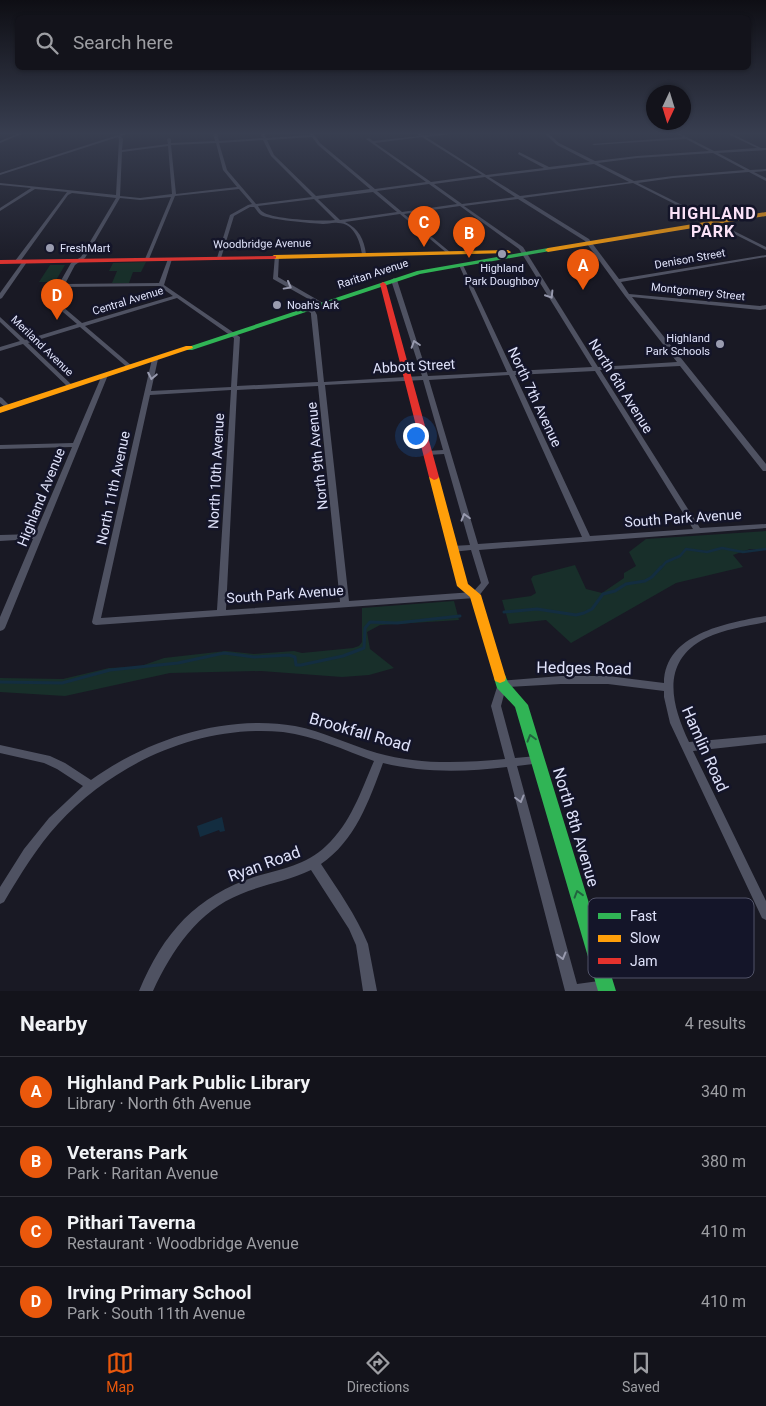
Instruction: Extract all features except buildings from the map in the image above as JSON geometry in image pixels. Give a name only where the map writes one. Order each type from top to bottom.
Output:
[{"type":"main road","name":"Raritan Avenue","points":[[4,409],[394,280],[427,271],[590,242],[766,214]]},
{"type":"main road","name":"Woodbridge Avenue","points":[[0,262],[364,254],[502,252],[524,254]]},
{"type":"main road","name":"North 8th Avenue","points":[[383,284],[463,586],[475,595],[502,684],[521,704],[588,928]]},
{"type":"street","points":[[119,179],[118,196],[83,258],[73,264],[59,286],[53,302],[130,367]]},
{"type":"street","points":[[147,259],[173,196],[172,179]]},
{"type":"street","points":[[232,179],[264,215],[325,223],[655,179]]},
{"type":"street","points":[[296,179],[337,220],[347,224],[362,238],[364,254]]},
{"type":"street","points":[[361,179],[448,253]]},
{"type":"street","name":"North 6th Avenue","points":[[426,179],[521,248],[698,531]]},
{"type":"street","points":[[219,258],[232,215],[240,209],[254,205],[460,179]]},
{"type":"street","points":[[491,179],[590,242],[627,295],[766,469]]},
{"type":"street","points":[[628,179],[766,249]]},
{"type":"street","points":[[0,184],[146,199],[239,188]]},
{"type":"street","points":[[0,210],[34,188]]},
{"type":"street","points":[[0,297],[21,262],[67,194],[71,192]]},
{"type":"street","points":[[277,256],[275,278],[321,304]]},
{"type":"street","name":"Denison Street","points":[[618,281],[766,256]]},
{"type":"street","points":[[161,284],[170,259]]},
{"type":"street","name":"North 7th Avenue","points":[[461,265],[587,539]]},
{"type":"street","points":[[394,280],[426,378],[485,583],[475,595]]},
{"type":"street","points":[[59,286],[161,284],[176,297],[232,334]]},
{"type":"street","name":"Montgomery Street","points":[[627,295],[760,308],[766,307]]},
{"type":"street","name":"Central Avenue","points":[[0,349],[176,297]]},
{"type":"street","name":"North 9th Avenue","points":[[307,309],[313,312],[314,315],[345,603]]},
{"type":"street","name":"Meriland Avenue","points":[[0,319],[71,387]]},
{"type":"street","points":[[394,327],[409,326]]},
{"type":"street","name":"North 10th Avenue","points":[[221,612],[237,337],[232,334]]},
{"type":"street","name":"North 11th Avenue","points":[[96,622],[155,359]]},
{"type":"street","name":"Abbott Street","points":[[148,393],[682,364]]},
{"type":"street","name":"Highland Avenue","points":[[0,628],[105,375]]},
{"type":"street","points":[[0,399],[4,409]]},
{"type":"street","points":[[0,447],[76,445]]},
{"type":"street","points":[[428,453],[446,452]]},
{"type":"street","name":"South Park Avenue","points":[[452,548],[766,526]]},
{"type":"street","points":[[0,538],[39,536]]},
{"type":"street","name":"South Park Avenue","points":[[96,622],[475,595]]},
{"type":"street","points":[[666,687],[675,660],[696,638],[722,627],[766,619]]},
{"type":"street","name":"Hedges Road","points":[[502,684],[561,680],[608,680],[666,687]]},
{"type":"street","name":"North 8th Avenue","points":[[502,684],[496,706],[572,991],[606,989]]},
{"type":"street","name":"Hamlin Road","points":[[666,687],[668,704],[686,747],[766,914]]},
{"type":"street","name":"Brookfall Road","points":[[0,898],[36,841],[62,811],[91,786],[131,761],[166,746],[206,734],[244,728],[282,728],[319,734],[380,758],[414,765],[450,768],[538,760]]},
{"type":"street","points":[[686,747],[766,739]]},
{"type":"street","points":[[0,749],[46,759],[61,766],[91,786]]},
{"type":"street","name":"Ryan Road","points":[[146,991],[168,945],[202,910],[235,890],[286,876],[314,863],[343,838],[364,799],[380,758]]},
{"type":"street","points":[[314,863],[359,937],[370,991]]},
{"type":"green space","points":[[146,262],[141,272],[133,272],[129,283],[112,283],[117,271],[109,271],[113,263]]},
{"type":"green space","points":[[50,265],[65,265],[55,282],[39,282]]},
{"type":"green space","points":[[766,531],[766,549],[750,549],[733,555],[743,567],[676,583],[571,643],[546,620],[509,624],[502,600],[531,596],[536,593],[531,579],[533,576],[575,565],[586,589],[602,593],[624,578],[624,573],[636,566],[629,552],[646,539]]},
{"type":"green space","points":[[454,601],[459,620],[380,625],[367,632],[370,649],[394,668],[369,675],[342,677],[261,671],[170,673],[65,696],[0,692],[0,678],[63,679],[109,668],[138,667],[164,658],[226,651],[254,654],[294,651],[302,653],[353,648],[359,646],[362,642],[362,608]]},
{"type":"water","points":[[222,817],[225,831],[220,832],[219,830],[200,837],[197,826]]},
{"type":"waterway","points":[[660,569],[666,562],[680,556],[686,549],[707,552],[722,548],[743,552],[766,549]]},
{"type":"waterway","points":[[504,612],[537,609],[576,615],[584,613],[592,609],[603,594],[615,591],[626,584],[645,581],[652,577],[661,567]]},
{"type":"waterway","points":[[0,682],[62,683],[110,670],[178,663],[224,653],[254,657],[289,655],[295,657],[296,665],[301,665],[343,656],[364,648],[365,628],[370,622],[397,623],[460,616]]},
{"type":"traffic: fast","points":[[189,348],[419,272],[548,250]]},
{"type":"traffic: fast","points":[[500,678],[502,684],[521,705],[588,928]]},
{"type":"traffic: fast","points":[[603,978],[607,991]]},
{"type":"traffic: slow","points":[[548,250],[766,214]]},
{"type":"traffic: slow","points":[[274,257],[508,252]]},
{"type":"traffic: slow","points":[[0,410],[189,348]]},
{"type":"traffic: slow","points":[[434,477],[463,586],[475,595],[500,678]]},
{"type":"traffic: jam","points":[[0,262],[274,257]]},
{"type":"traffic: jam","points":[[383,284],[434,477]]},
{"type":"place","name":"Pithari Taverna","points":[[424,247]]},
{"type":"place","name":"FreshMart","points":[[50,248]]},
{"type":"place","name":"Highland Park Doughboy","points":[[502,254]]},
{"type":"place","name":"Veterans Park","points":[[469,258]]},
{"type":"place","name":"Highland Park Public Library","points":[[583,290]]},
{"type":"place","name":"Noah's Ark","points":[[277,305]]},
{"type":"place","name":"Irving Primary School","points":[[57,320]]},
{"type":"place","name":"Highland Park Schools","points":[[720,344]]},
{"type":"district","name":"HIGHLAND PARK","points":[[713,222]]}]
